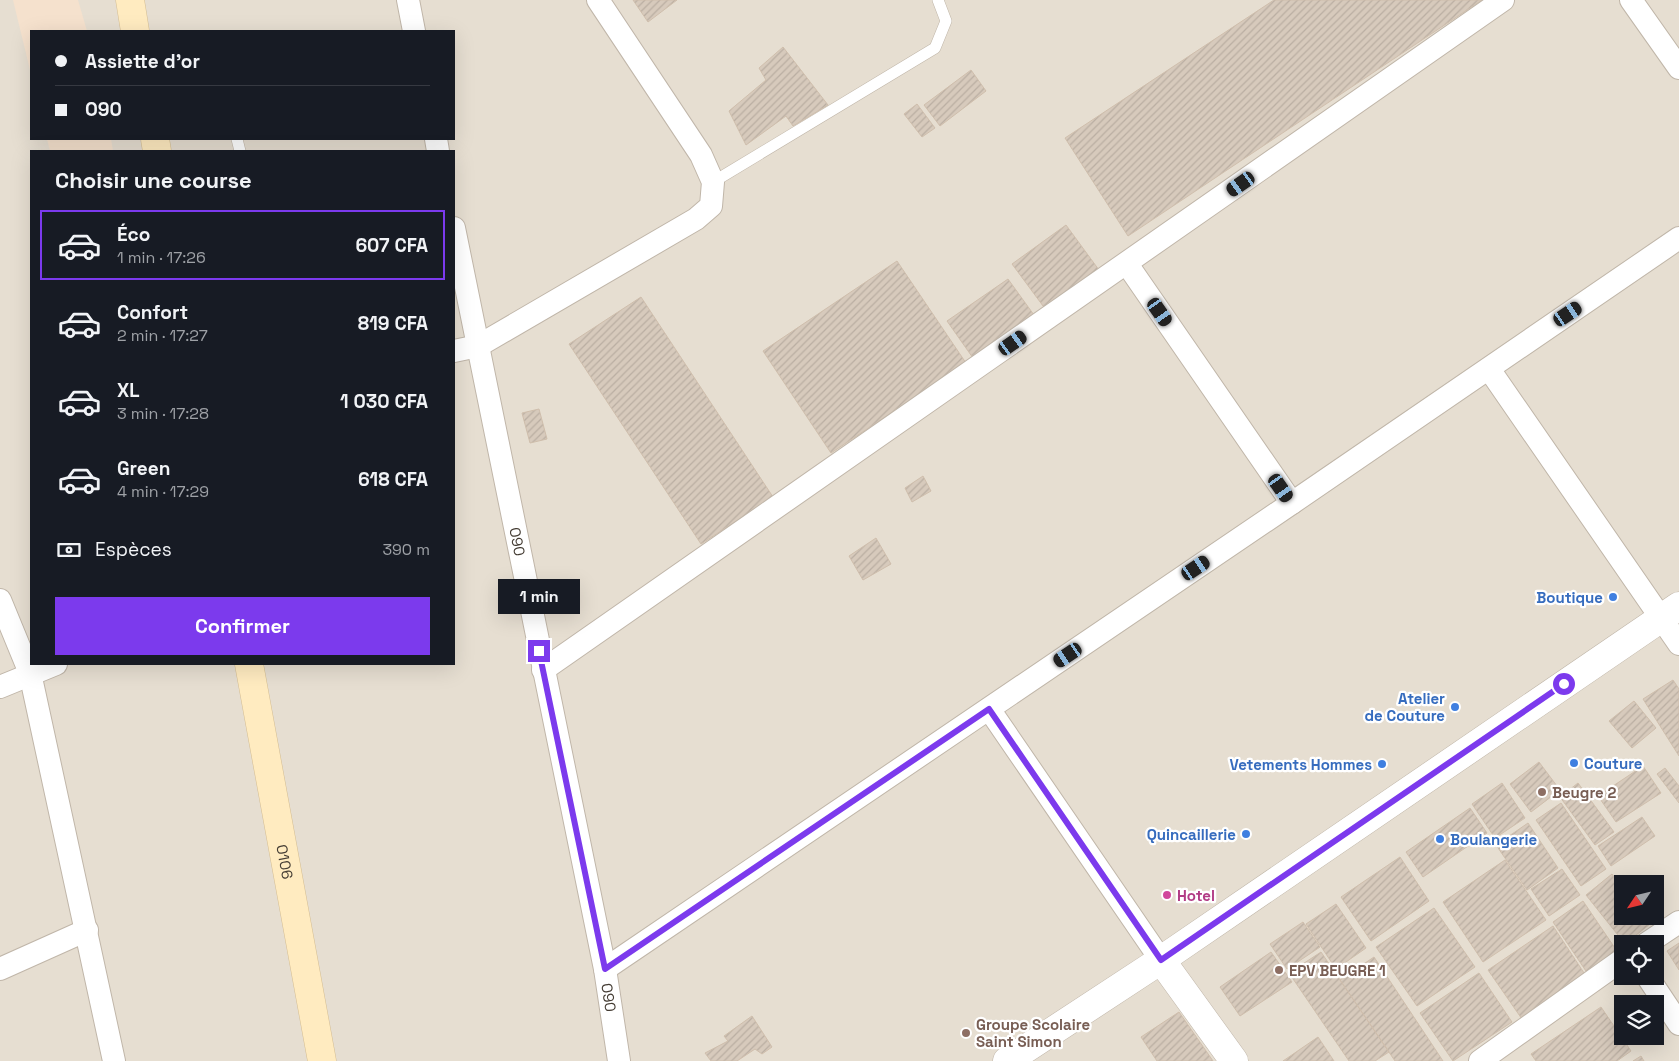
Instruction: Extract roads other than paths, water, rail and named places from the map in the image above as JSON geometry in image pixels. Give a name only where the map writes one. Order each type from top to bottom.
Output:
[{"type":"main road","name":"O106","points":[[249,665],[322,1061]]},
{"type":"street","points":[[408,0],[414,30]]},
{"type":"street","points":[[455,351],[478,346],[696,220],[711,206],[714,182],[701,155],[598,0]]},
{"type":"street","points":[[543,670],[1503,0]]},
{"type":"street","points":[[1631,0],[1679,68]]},
{"type":"street","name":"O90","points":[[455,233],[605,969],[619,1061]]},
{"type":"street","points":[[605,969],[1292,504],[1679,238]]},
{"type":"street","points":[[1126,264],[1292,504]]},
{"type":"street","points":[[1489,369],[1670,612],[1679,644]]},
{"type":"street","points":[[0,600],[30,673],[114,1061]]},
{"type":"street","points":[[1007,1061],[1161,960],[1670,612]]},
{"type":"street","points":[[0,687],[53,665]]},
{"type":"street","points":[[989,709],[1161,960],[1234,1061]]},
{"type":"street","points":[[1660,935],[1679,922]]},
{"type":"street","points":[[0,970],[87,930]]},
{"type":"street","points":[[1480,1061],[1614,966]]},
{"type":"street","points":[[1652,985],[1679,1024]]},
{"type":"lane","points":[[714,182],[935,48],[946,21],[938,0]]},
{"type":"place","name":"Boutique","points":[[1613,597]]},
{"type":"place","name":"Atelier de Couture","points":[[1455,707]]},
{"type":"place","name":"Couture","points":[[1574,763]]},
{"type":"place","name":"Vetements Hommes","points":[[1382,764]]},
{"type":"place","name":"Beugre 2","points":[[1542,792]]},
{"type":"place","name":"Quincaillerie","points":[[1246,834]]},
{"type":"place","name":"Boulangerie","points":[[1440,839]]},
{"type":"place","name":"Hotel","points":[[1167,895]]},
{"type":"place","name":"EPV BEUGRE 1","points":[[1279,970]]},
{"type":"place","name":"Groupe Scolaire Saint Simon","points":[[966,1033]]}]
